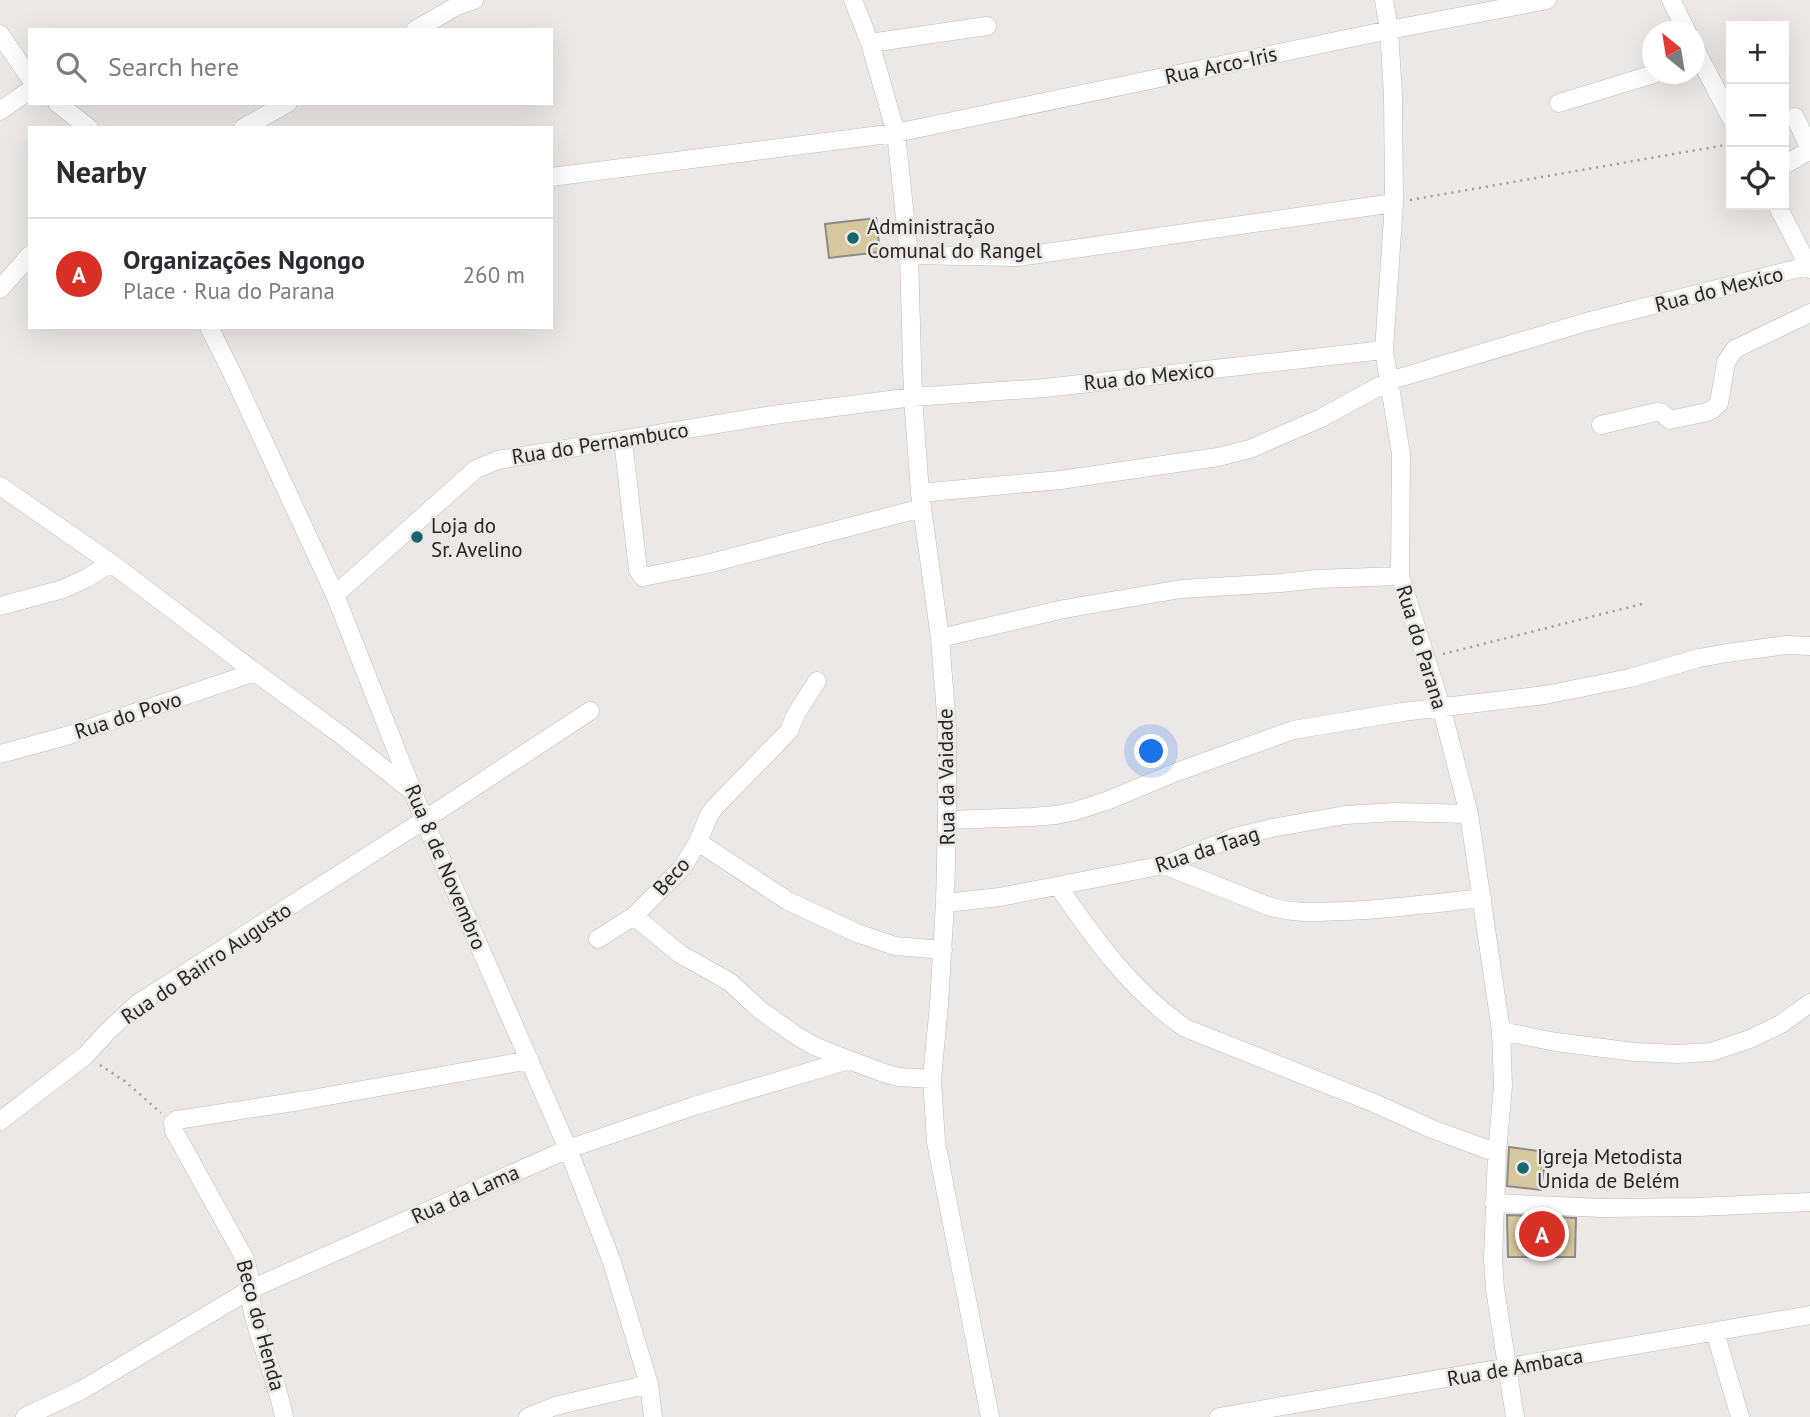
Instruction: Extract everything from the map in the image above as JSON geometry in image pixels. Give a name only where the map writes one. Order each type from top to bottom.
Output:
[{"type":"street","points":[[418,28],[457,6],[474,0]]},
{"type":"street","name":"Rua da Vaidade","points":[[853,0],[870,43],[896,133],[909,255],[913,397],[921,501],[940,638],[947,727],[943,950],[932,1079],[939,1158],[990,1417]]},
{"type":"street","name":"Rua do Parana","points":[[1384,0],[1389,30],[1393,95],[1394,202],[1384,350],[1401,454],[1400,576],[1441,706],[1469,814],[1502,1031],[1503,1086],[1494,1203],[1493,1259],[1495,1289],[1515,1417]]},
{"type":"street","name":"Rua Arco-Iris","points":[[553,177],[896,133],[1546,0]]},
{"type":"street","points":[[1671,0],[1682,21]]},
{"type":"street","points":[[870,43],[987,26]]},
{"type":"street","points":[[0,34],[28,75]]},
{"type":"street","points":[[1705,71],[1726,109]]},
{"type":"street","points":[[1559,103],[1642,78]]},
{"type":"street","points":[[0,111],[28,91]]},
{"type":"street","points":[[60,105],[86,126]]},
{"type":"street","points":[[247,126],[284,105]]},
{"type":"street","points":[[1789,161],[1807,152],[1809,147],[1795,117]]},
{"type":"street","points":[[909,255],[1017,257],[1394,202]]},
{"type":"street","points":[[1780,210],[1809,268]]},
{"type":"street","points":[[0,289],[28,258]]},
{"type":"street","name":"Rua do Mexico","points":[[623,440],[638,570],[643,578],[731,558],[921,501],[1218,457],[1250,449],[1321,418],[1389,381],[1586,322],[1809,268]]},
{"type":"street","points":[[1601,425],[1656,412],[1662,413],[1670,420],[1707,412],[1719,403],[1726,362],[1735,349],[1810,313]]},
{"type":"street","name":"Rua 8 de Novembro","points":[[210,329],[335,595],[424,820],[568,1149],[612,1262],[649,1384],[653,1417]]},
{"type":"street","name":"Rua do Mexico","points":[[913,397],[1045,388],[1384,350]]},
{"type":"street","name":"Rua do Pernambuco","points":[[335,595],[476,469],[498,460],[773,415],[913,397]]},
{"type":"street","points":[[0,486],[111,563],[412,791]]},
{"type":"street","points":[[0,606],[63,589],[111,563]]},
{"type":"street","points":[[940,638],[1065,610],[1181,589],[1400,576]]},
{"type":"street","points":[[947,820],[1032,817],[1075,811],[1293,730],[1441,706],[1545,695],[1630,678],[1699,658],[1727,653],[1786,645],[1810,646]]},
{"type":"street","name":"Rua do Povo","points":[[0,754],[66,736],[255,673]]},
{"type":"street","points":[[698,842],[714,808],[789,730],[817,681]]},
{"type":"street","name":"Rua do Bairro Augusto","points":[[0,1121],[86,1055],[137,1004],[590,711]]},
{"type":"street","name":"Rua da Taag","points":[[945,903],[1000,897],[1164,864],[1235,837],[1331,817],[1395,812],[1469,814]]},
{"type":"street","name":"Beco","points":[[598,939],[634,916],[682,868],[698,842],[788,901],[857,933],[895,946],[943,950]]},
{"type":"street","points":[[1164,864],[1286,911],[1380,909],[1482,898]]},
{"type":"street","points":[[1058,886],[1094,939],[1114,962],[1163,1012],[1185,1028],[1497,1153]]},
{"type":"street","points":[[634,916],[680,954],[730,982],[760,1010],[814,1046],[887,1074],[932,1079]]},
{"type":"street","points":[[1502,1031],[1556,1042],[1634,1052],[1711,1052],[1750,1039],[1781,1024],[1810,1003]]},
{"type":"street","points":[[173,1123],[177,1119],[306,1100],[530,1060]]},
{"type":"street","name":"Rua da Lama","points":[[26,1417],[82,1390],[251,1289],[568,1149],[694,1105],[849,1060]]},
{"type":"street","name":"Beco do Henda","points":[[173,1123],[174,1131],[245,1259],[251,1276],[254,1314],[280,1395],[284,1417]]},
{"type":"street","points":[[1494,1203],[1601,1208],[1810,1202]]},
{"type":"street","name":"Rua de Ambaca","points":[[1219,1417],[1810,1315]]},
{"type":"street","points":[[1715,1332],[1740,1417]]},
{"type":"street","points":[[528,1417],[555,1406],[649,1384]]},
{"type":"path","points":[[1394,202],[1726,145]]},
{"type":"path","points":[[1426,659],[1646,603]]},
{"type":"path","points":[[86,1055],[126,1082],[173,1123]]},
{"type":"building","name":"Administração Comunal do Rangel","points":[[876,218],[880,252],[829,258],[825,224]]},
{"type":"building","name":"Igreja Metodista Unida de Belém","points":[[1509,1147],[1546,1152],[1541,1190],[1507,1186]]},
{"type":"building","points":[[1507,1215],[1576,1218],[1575,1257],[1508,1257]]},
{"type":"place","name":"Administração Comunal do Rangel","points":[[853,238]]},
{"type":"place","name":"Loja do Sr. Avelino","points":[[417,537]]},
{"type":"place","name":"Igreja Metodista Unida de Belém","points":[[1523,1168]]},
{"type":"place","name":"Organizações Ngongo","points":[[1542,1234]]}]
